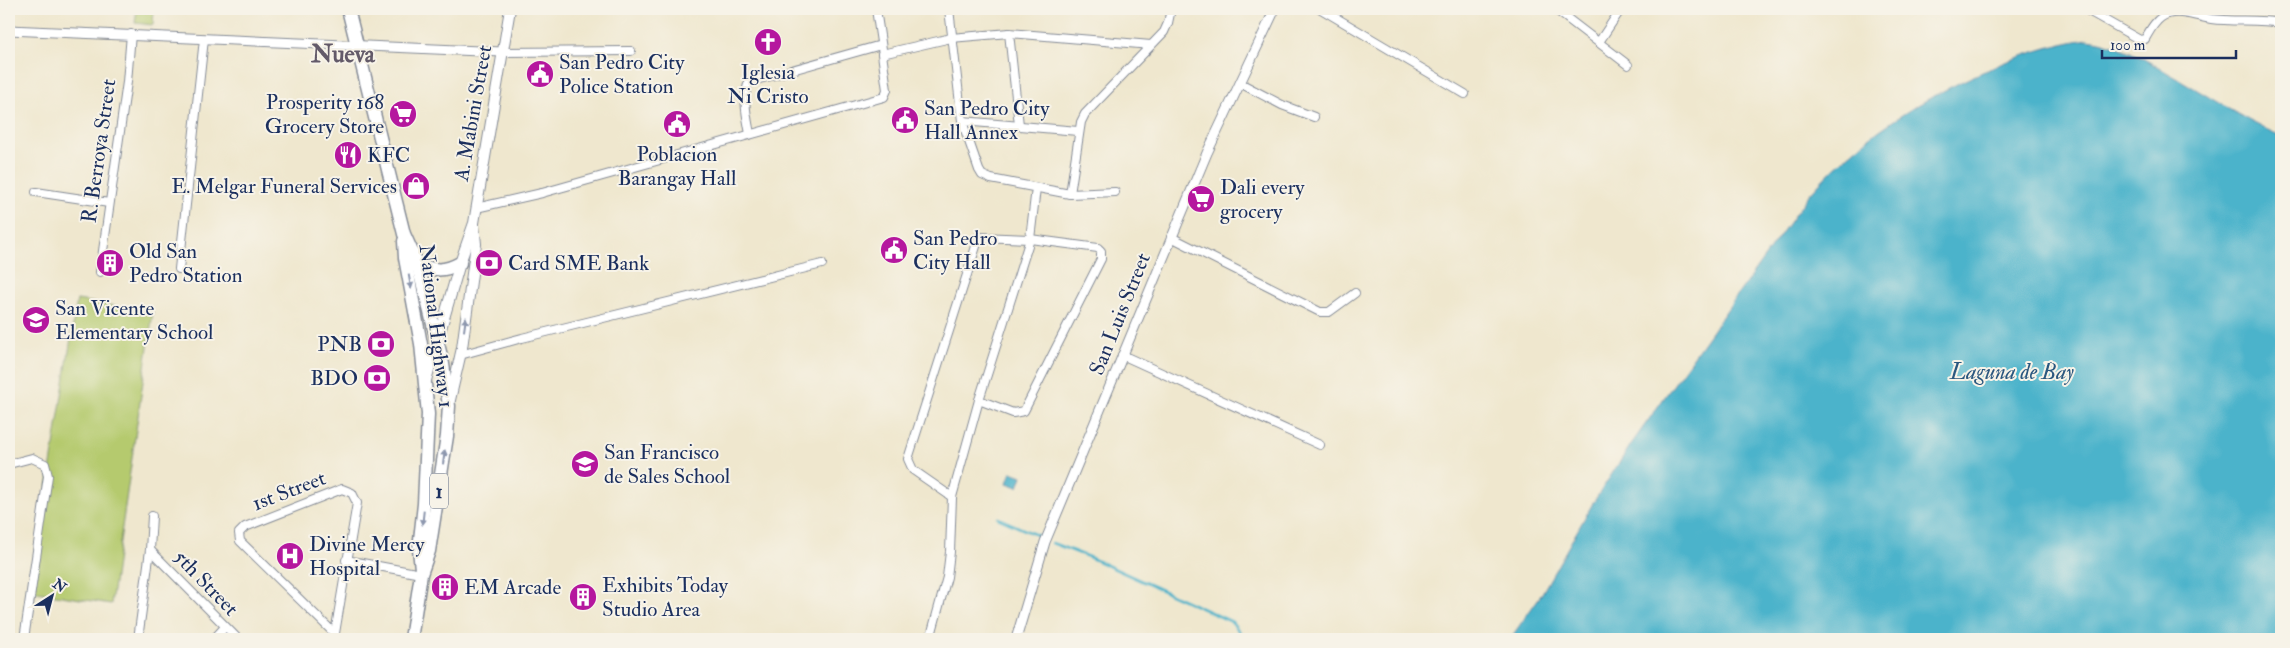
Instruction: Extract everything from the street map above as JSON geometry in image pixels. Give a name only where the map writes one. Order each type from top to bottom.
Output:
[{"type":"highway","name":"National Highway 1","points":[[348,9],[404,234],[417,263],[438,343],[449,406],[444,457],[430,551],[421,574],[411,639]]},
{"type":"highway","name":"National Highway 1","points":[[404,234],[405,258],[426,382],[427,449],[419,549],[421,574]]},
{"type":"highway","points":[[417,263],[427,268],[439,270],[451,268],[460,263]]},
{"type":"main road","name":"A. Mabini Street","points":[[426,382],[460,263],[474,223],[510,9]]},
{"type":"main road","name":"A. Mabini Street","points":[[449,406],[460,355],[476,244],[474,223]]},
{"type":"street","points":[[476,208],[542,193],[884,97],[887,90],[876,9]]},
{"type":"street","points":[[949,9],[962,121],[976,166],[982,175],[991,179],[1070,194],[1115,192]]},
{"type":"street","points":[[1070,194],[1078,131],[1085,114],[1164,32],[1171,9]]},
{"type":"street","name":"San Luis Street","points":[[1016,639],[1045,542],[1122,354],[1171,237],[1275,9]]},
{"type":"street","points":[[1321,9],[1465,94]]},
{"type":"street","points":[[1555,9],[1628,65]]},
{"type":"street","points":[[1599,42],[1621,9]]},
{"type":"street","points":[[2085,9],[2140,40],[2145,39],[2160,18],[2169,14],[2183,14],[2211,19],[2281,22]]},
{"type":"street","points":[[9,30],[502,52],[631,51]]},
{"type":"street","points":[[750,134],[746,111],[746,89],[749,82],[882,50],[951,38],[1009,33],[1151,45]]},
{"type":"street","points":[[1009,33],[1019,125]]},
{"type":"street","name":"R. Berroya Street","points":[[100,272],[127,82],[131,34]]},
{"type":"street","points":[[179,269],[204,38]]},
{"type":"street","points":[[1240,83],[1282,105],[1314,117]]},
{"type":"street","points":[[962,121],[1078,131]]},
{"type":"street","points":[[930,639],[947,577],[952,497],[979,400],[1030,239],[1036,188]]},
{"type":"street","points":[[36,192],[109,203]]},
{"type":"street","points":[[952,497],[913,470],[909,463],[909,454],[979,237],[1030,239],[1094,246],[1101,251],[1101,259],[1024,411],[1013,413],[979,400]]},
{"type":"street","points":[[1171,237],[1320,312],[1329,312],[1355,293]]},
{"type":"street","points":[[460,355],[822,264]]},
{"type":"street","points":[[1122,354],[1320,445]]},
{"type":"street","points":[[9,464],[32,458],[45,464],[48,476],[24,639]]},
{"type":"street","name":"1st Street","points":[[342,489],[352,493],[357,502],[346,560],[335,637],[240,541],[238,533],[245,527],[342,489]]},
{"type":"street","points":[[138,639],[150,550],[152,516]]},
{"type":"street","name":"5th Street","points":[[150,550],[238,639]]},
{"type":"street","points":[[346,560],[421,574]]},
{"type":"street","points":[[214,639],[225,627]]},
{"type":"green space","points":[[137,9],[154,9],[153,25],[135,23]]},
{"type":"green space","points":[[77,300],[153,312],[111,604],[31,591]]},
{"type":"water","name":"Laguna de Bay","points":[[2088,39],[2110,44],[2140,57],[2238,114],[2281,136],[2281,639],[1510,639],[1541,595],[1593,503],[1632,443],[1808,196],[1827,175],[1868,139],[1937,94],[2024,55],[2049,47]]},
{"type":"water","points":[[1011,472],[1022,476],[1018,487],[1007,483]]},
{"type":"waterway","points":[[998,518],[1041,537]]},
{"type":"waterway","points":[[1052,543],[1091,558],[1232,622],[1245,639]]},
{"type":"place","name":"Iglesia Ni Cristo","points":[[768,42]]},
{"type":"place","name":"San Pedro City Police Station","points":[[540,74]]},
{"type":"place","name":"Prosperity 168 Grocery Store","points":[[403,114]]},
{"type":"place","name":"San Pedro City Hall Annex","points":[[905,120]]},
{"type":"place","name":"Poblacion Barangay Hall","points":[[677,124]]},
{"type":"place","name":"KFC","points":[[348,155]]},
{"type":"place","name":"E. Melgar Funeral Services","points":[[416,186]]},
{"type":"place","name":"Dali every grocery","points":[[1201,199]]},
{"type":"place","name":"San Pedro City Hall","points":[[894,250]]},
{"type":"place","name":"Old San Pedro Station","points":[[110,263]]},
{"type":"place","name":"Card SME Bank","points":[[489,263]]},
{"type":"place","name":"San Vicente Elementary School","points":[[36,320]]},
{"type":"place","name":"PNB","points":[[381,344]]},
{"type":"place","name":"BDO","points":[[377,378]]},
{"type":"place","name":"San Francisco de Sales School","points":[[585,464]]},
{"type":"place","name":"Divine Mercy Hospital","points":[[290,556]]},
{"type":"place","name":"EM Arcade","points":[[445,587]]},
{"type":"place","name":"Exhibits Today Studio Area","points":[[583,597]]},
{"type":"district","name":"Nueva","points":[[343,54]]}]
